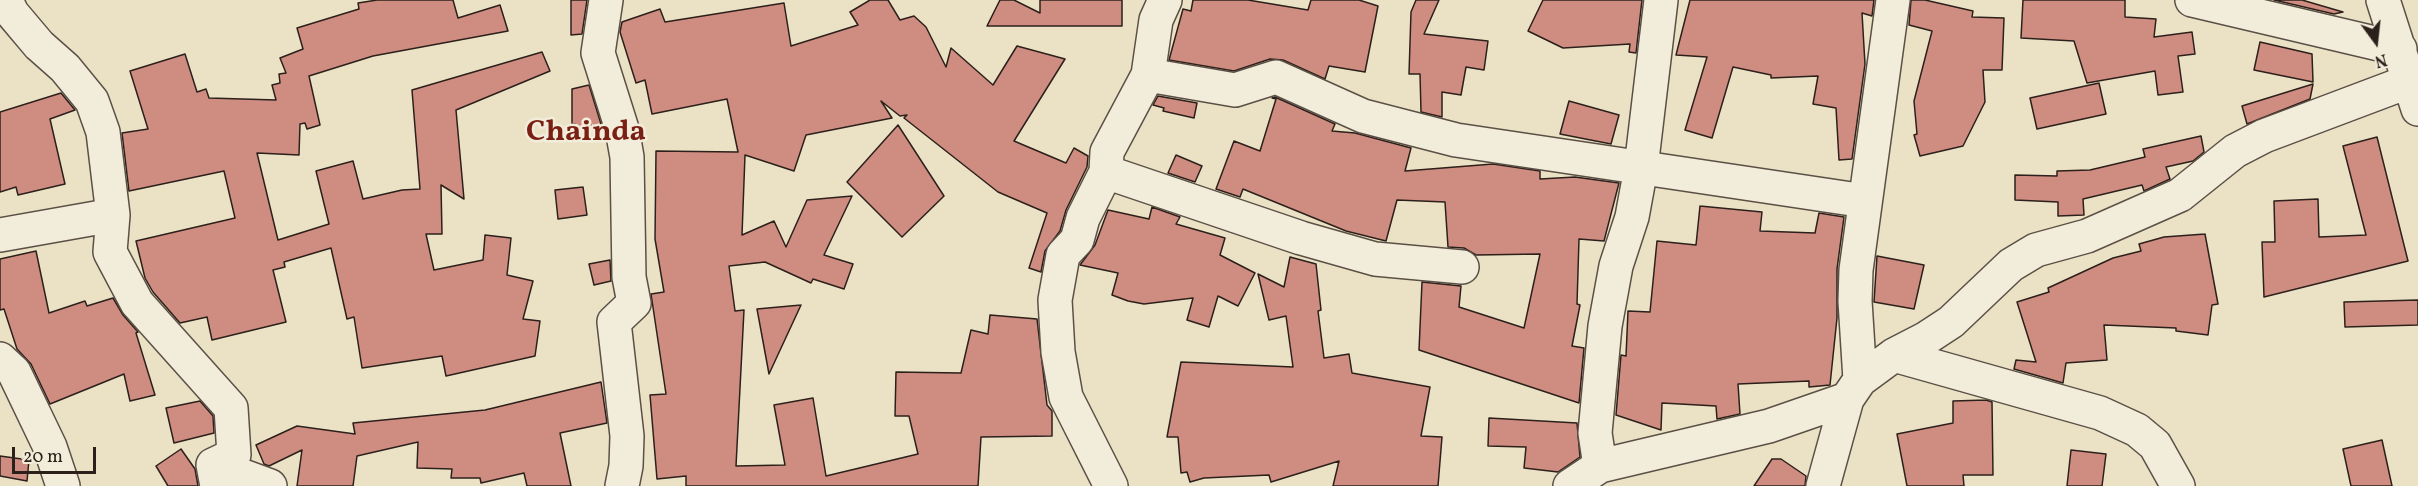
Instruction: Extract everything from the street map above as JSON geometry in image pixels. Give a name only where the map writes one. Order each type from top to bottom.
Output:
[{"type":"street","points":[[6,0],[12,13],[39,45],[65,68],[92,101],[103,132],[113,215],[110,252],[137,303],[231,408],[234,455],[215,476]]},
{"type":"street","points":[[606,0],[598,53],[622,129],[627,157],[629,277],[634,303],[614,322],[627,436],[626,466],[622,486]]},
{"type":"street","points":[[1112,486],[1066,397],[1058,352],[1055,300],[1063,255],[1077,240],[1083,218],[1106,172],[1107,152],[1148,75],[1156,20],[1165,0]]},
{"type":"street","points":[[1600,466],[1595,433],[1605,326],[1616,266],[1632,217],[1641,168],[1661,0]]},
{"type":"street","points":[[1823,486],[1854,390],[1855,302],[1865,201],[1893,0]]},
{"type":"street","points":[[2192,0],[2400,50]]},
{"type":"street","points":[[1570,486],[1600,466],[1769,426],[1854,390],[1894,356],[1951,321],[2011,265],[2036,250],[2087,236],[2180,195],[2235,151],[2264,136],[2414,95],[2383,0]]},
{"type":"street","points":[[1148,75],[1235,90],[1276,77],[1364,116],[1456,140],[1865,201]]},
{"type":"street","points":[[1106,172],[1301,238],[1375,259],[1462,267]]},
{"type":"street","points":[[0,235],[113,215]]},
{"type":"street","points":[[1894,356],[2100,413],[2137,430],[2155,445],[2178,486]]},
{"type":"street","points":[[0,359],[14,372],[50,447],[63,486]]},
{"type":"street","points":[[215,476],[270,486]]},
{"type":"building","points":[[377,0],[453,0],[458,18],[500,5],[508,31],[373,56],[309,76],[320,125],[307,129],[305,123],[300,124],[299,155],[257,153],[278,240],[329,224],[316,171],[353,161],[363,199],[402,190],[420,189],[412,90],[542,52],[550,71],[456,110],[464,199],[441,185],[442,234],[426,234],[434,270],[483,260],[485,235],[511,238],[507,275],[533,281],[523,319],[540,321],[535,356],[446,376],[442,356],[362,368],[354,317],[347,319],[331,248],[284,262],[285,267],[273,270],[286,322],[212,340],[207,317],[180,323],[153,292],[145,278],[136,241],[235,218],[224,171],[129,191],[122,133],[148,129],[130,71],[185,54],[197,92],[206,89],[209,98],[276,100],[272,85],[280,83],[279,74],[286,73],[280,58],[303,49],[297,28],[359,9],[358,3]]},
{"type":"building","points":[[571,0],[587,0],[582,34],[571,35]]},
{"type":"building","points":[[870,0],[888,0],[900,20],[914,16],[926,27],[946,67],[951,48],[993,85],[1017,46],[1065,59],[1014,141],[1066,163],[1074,148],[1088,156],[1087,167],[1066,210],[1060,231],[1045,251],[1041,272],[1029,268],[1047,213],[998,192],[904,118],[907,115],[900,116],[881,101],[892,118],[806,135],[794,171],[745,155],[742,235],[774,221],[786,247],[807,200],[852,196],[824,255],[853,264],[844,289],[813,279],[811,283],[765,262],[729,266],[735,311],[744,310],[736,466],[785,465],[774,405],[813,398],[826,476],[918,454],[909,416],[895,416],[896,372],[961,373],[971,330],[988,334],[990,315],[1037,319],[1047,405],[1052,411],[1052,436],[981,437],[978,486],[686,486],[686,476],[657,479],[650,395],[666,394],[651,294],[664,292],[655,239],[656,151],[738,152],[727,99],[652,114],[645,80],[636,83],[620,32],[622,22],[660,9],[665,22],[784,3],[791,46],[858,25],[850,12]]},
{"type":"building","points":[[1000,0],[1014,0],[1040,13],[1040,0],[1122,0],[1122,26],[987,26]]},
{"type":"building","points":[[1193,0],[1248,0],[1308,10],[1311,0],[1359,0],[1378,6],[1365,72],[1329,66],[1325,79],[1283,60],[1270,59],[1234,71],[1169,60],[1183,9],[1191,11]]},
{"type":"building","points":[[1416,0],[1439,0],[1424,34],[1488,41],[1484,70],[1466,67],[1461,95],[1442,92],[1442,117],[1421,112],[1420,74],[1409,74],[1411,12]]},
{"type":"building","points":[[1543,0],[1642,0],[1636,53],[1629,52],[1630,44],[1563,48],[1528,31]]},
{"type":"building","points":[[1690,0],[1874,0],[1872,16],[1862,13],[1865,64],[1852,159],[1839,160],[1836,108],[1813,104],[1818,76],[1771,78],[1771,75],[1733,67],[1712,138],[1685,130],[1707,57],[1676,55]]},
{"type":"building","points":[[1911,0],[1925,0],[1973,11],[1972,17],[2004,18],[2002,70],[1983,70],[1985,102],[1963,146],[1920,156],[1914,135],[1917,134],[1914,101],[1932,31],[1909,25]]},
{"type":"building","points":[[2023,0],[2125,0],[2125,17],[2156,19],[2154,37],[2192,32],[2195,54],[2178,56],[2183,92],[2158,95],[2155,71],[2087,83],[2074,41],[2021,38]]},
{"type":"building","points":[[2274,0],[2302,0],[2343,12],[2334,14]]},
{"type":"building","points":[[2260,42],[2312,54],[2313,82],[2254,70]]},
{"type":"building","points":[[2099,83],[2106,114],[2037,129],[2030,98]]},
{"type":"building","points":[[2313,84],[2310,99],[2247,124],[2242,106]]},
{"type":"building","points":[[589,85],[601,124],[576,129],[575,124],[572,124],[572,89]]},
{"type":"building","points":[[61,93],[75,110],[50,119],[65,184],[18,195],[16,187],[0,192],[0,112]]},
{"type":"building","points":[[1158,96],[1197,103],[1194,118],[1163,111],[1164,108],[1153,105]]},
{"type":"building","points":[[1275,97],[1335,124],[1332,131],[1355,133],[1411,148],[1405,171],[1493,164],[1540,171],[1540,179],[1575,177],[1619,183],[1604,241],[1579,239],[1577,304],[1580,305],[1572,346],[1584,348],[1579,403],[1419,350],[1422,282],[1461,286],[1459,307],[1524,328],[1540,254],[1476,255],[1464,248],[1448,247],[1445,202],[1397,200],[1386,241],[1346,231],[1243,189],[1240,197],[1216,189],[1234,141],[1260,151],[1276,99],[1272,98]]},
{"type":"building","points":[[1569,101],[1619,115],[1611,144],[1560,134]]},
{"type":"building","points":[[898,125],[944,196],[902,237],[847,182]]},
{"type":"building","points":[[2201,136],[2204,152],[2193,161],[2166,167],[2170,179],[2144,191],[2142,185],[2083,199],[2084,215],[2058,216],[2058,202],[2015,200],[2015,175],[2057,176],[2057,171],[2090,170],[2145,157],[2143,149]]},
{"type":"building","points":[[2377,137],[2408,261],[2264,297],[2262,242],[2275,242],[2274,201],[2318,199],[2319,237],[2366,235],[2343,146]]},
{"type":"building","points":[[1176,155],[1202,166],[1195,182],[1168,173]]},
{"type":"building","points":[[583,187],[587,215],[558,219],[555,190]]},
{"type":"building","points":[[1700,206],[1762,212],[1760,231],[1815,233],[1819,213],[1844,217],[1837,269],[1837,318],[1830,385],[1809,387],[1809,381],[1738,384],[1740,414],[1717,419],[1716,406],[1662,403],[1661,430],[1616,415],[1621,355],[1626,356],[1628,311],[1650,312],[1657,241],[1696,245]]},
{"type":"building","points":[[1152,207],[1180,217],[1176,224],[1225,238],[1220,255],[1255,273],[1238,306],[1218,296],[1209,327],[1187,320],[1193,298],[1144,304],[1128,301],[1112,295],[1118,273],[1080,265],[1095,245],[1108,210],[1149,219]]},
{"type":"building","points":[[2205,234],[2218,304],[2212,305],[2208,335],[2176,331],[2176,328],[2104,325],[2107,360],[2066,363],[2063,383],[2014,369],[2016,360],[2036,362],[2017,302],[2049,292],[2048,288],[2113,258],[2141,251],[2139,244],[2164,237]]},
{"type":"building","points":[[36,251],[49,313],[85,301],[87,306],[113,298],[123,315],[138,332],[136,333],[155,395],[130,401],[124,374],[50,404],[31,364],[17,349],[4,309],[0,310],[0,259]]},
{"type":"building","points":[[1877,256],[1924,265],[1914,309],[1874,302]]},
{"type":"building","points":[[1290,257],[1316,264],[1321,310],[1318,311],[1324,358],[1349,354],[1352,373],[1430,387],[1421,436],[1442,437],[1438,486],[1333,486],[1339,461],[1271,482],[1269,475],[1204,478],[1190,482],[1187,472],[1181,473],[1178,437],[1167,437],[1181,362],[1293,367],[1286,316],[1269,320],[1258,274],[1284,287]]},
{"type":"building","points":[[610,260],[611,281],[594,285],[589,264]]},
{"type":"building","points":[[2418,300],[2418,325],[2345,327],[2344,302]]},
{"type":"building","points":[[801,305],[769,374],[757,309]]},
{"type":"building","points":[[601,382],[607,423],[560,433],[571,486],[527,486],[524,473],[481,483],[480,478],[451,478],[452,469],[417,468],[418,442],[357,456],[353,486],[297,486],[302,450],[269,466],[264,464],[256,445],[297,426],[355,434],[353,423],[485,410]]},
{"type":"building","points":[[1986,400],[1992,402],[1993,475],[1963,475],[1964,486],[1907,486],[1897,434],[1953,423],[1953,401]]},
{"type":"building","points":[[200,401],[213,416],[214,433],[174,443],[166,408]]},
{"type":"building","points":[[1489,418],[1577,423],[1580,457],[1558,472],[1524,468],[1526,447],[1488,446]]},
{"type":"building","points":[[2382,440],[2392,486],[2351,486],[2343,449]]},
{"type":"building","points":[[181,449],[195,469],[198,486],[168,486],[156,466]]},
{"type":"building","points":[[2071,450],[2106,454],[2102,486],[2067,486]]},
{"type":"building","points":[[0,456],[29,460],[27,481],[0,476]]},
{"type":"building","points":[[1772,459],[1781,459],[1806,476],[1805,486],[1754,486]]},
{"type":"district","name":"Chainda","points":[[586,134]]}]
